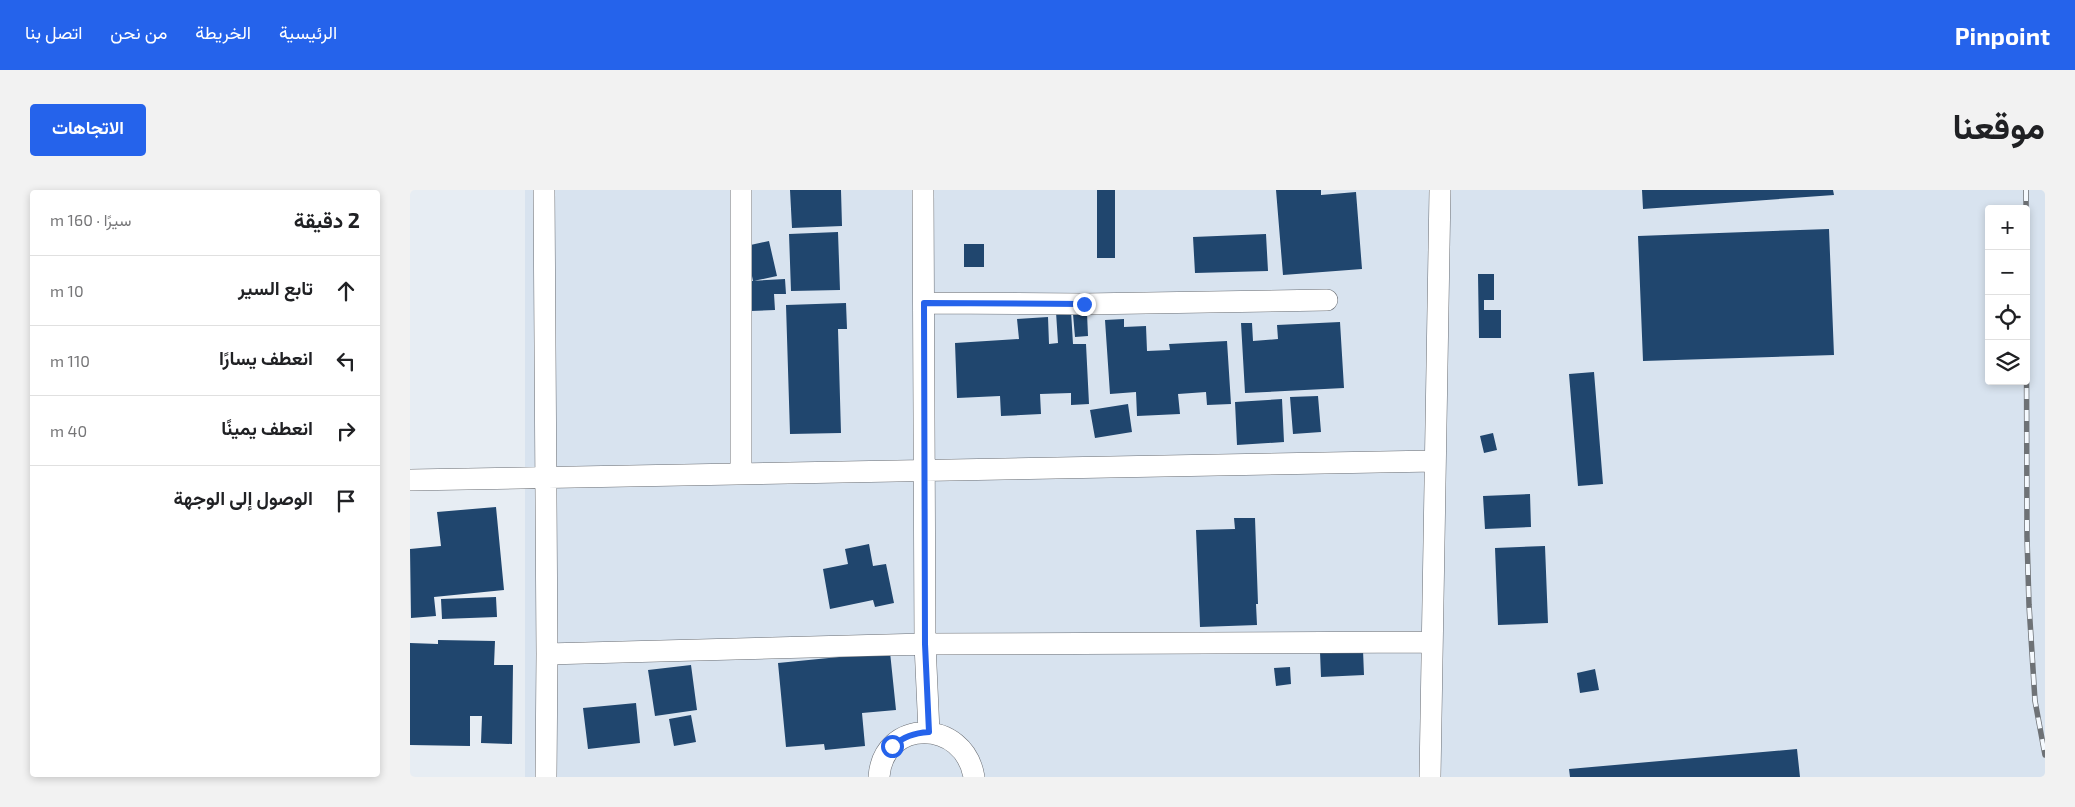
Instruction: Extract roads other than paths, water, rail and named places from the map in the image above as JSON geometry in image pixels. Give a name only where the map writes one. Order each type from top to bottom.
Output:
[{"type":"street","points":[[544,190],[546,777]]},
{"type":"street","points":[[741,190],[741,474]]},
{"type":"street","points":[[923,190],[925,644],[929,732]]},
{"type":"street","points":[[1430,777],[1440,190]]},
{"type":"street","points":[[924,303],[1084,304],[1327,300]]},
{"type":"street","points":[[410,480],[925,472],[1435,461]]},
{"type":"street","points":[[547,654],[925,644],[1432,642]]},
{"type":"street","points":[[879,777],[884,757],[892,746],[903,738],[916,733],[929,732],[942,735],[954,741],[964,751],[974,777]]},
{"type":"railway","points":[[2026,190],[2027,537],[2029,605],[2035,701],[2045,755]]}]
